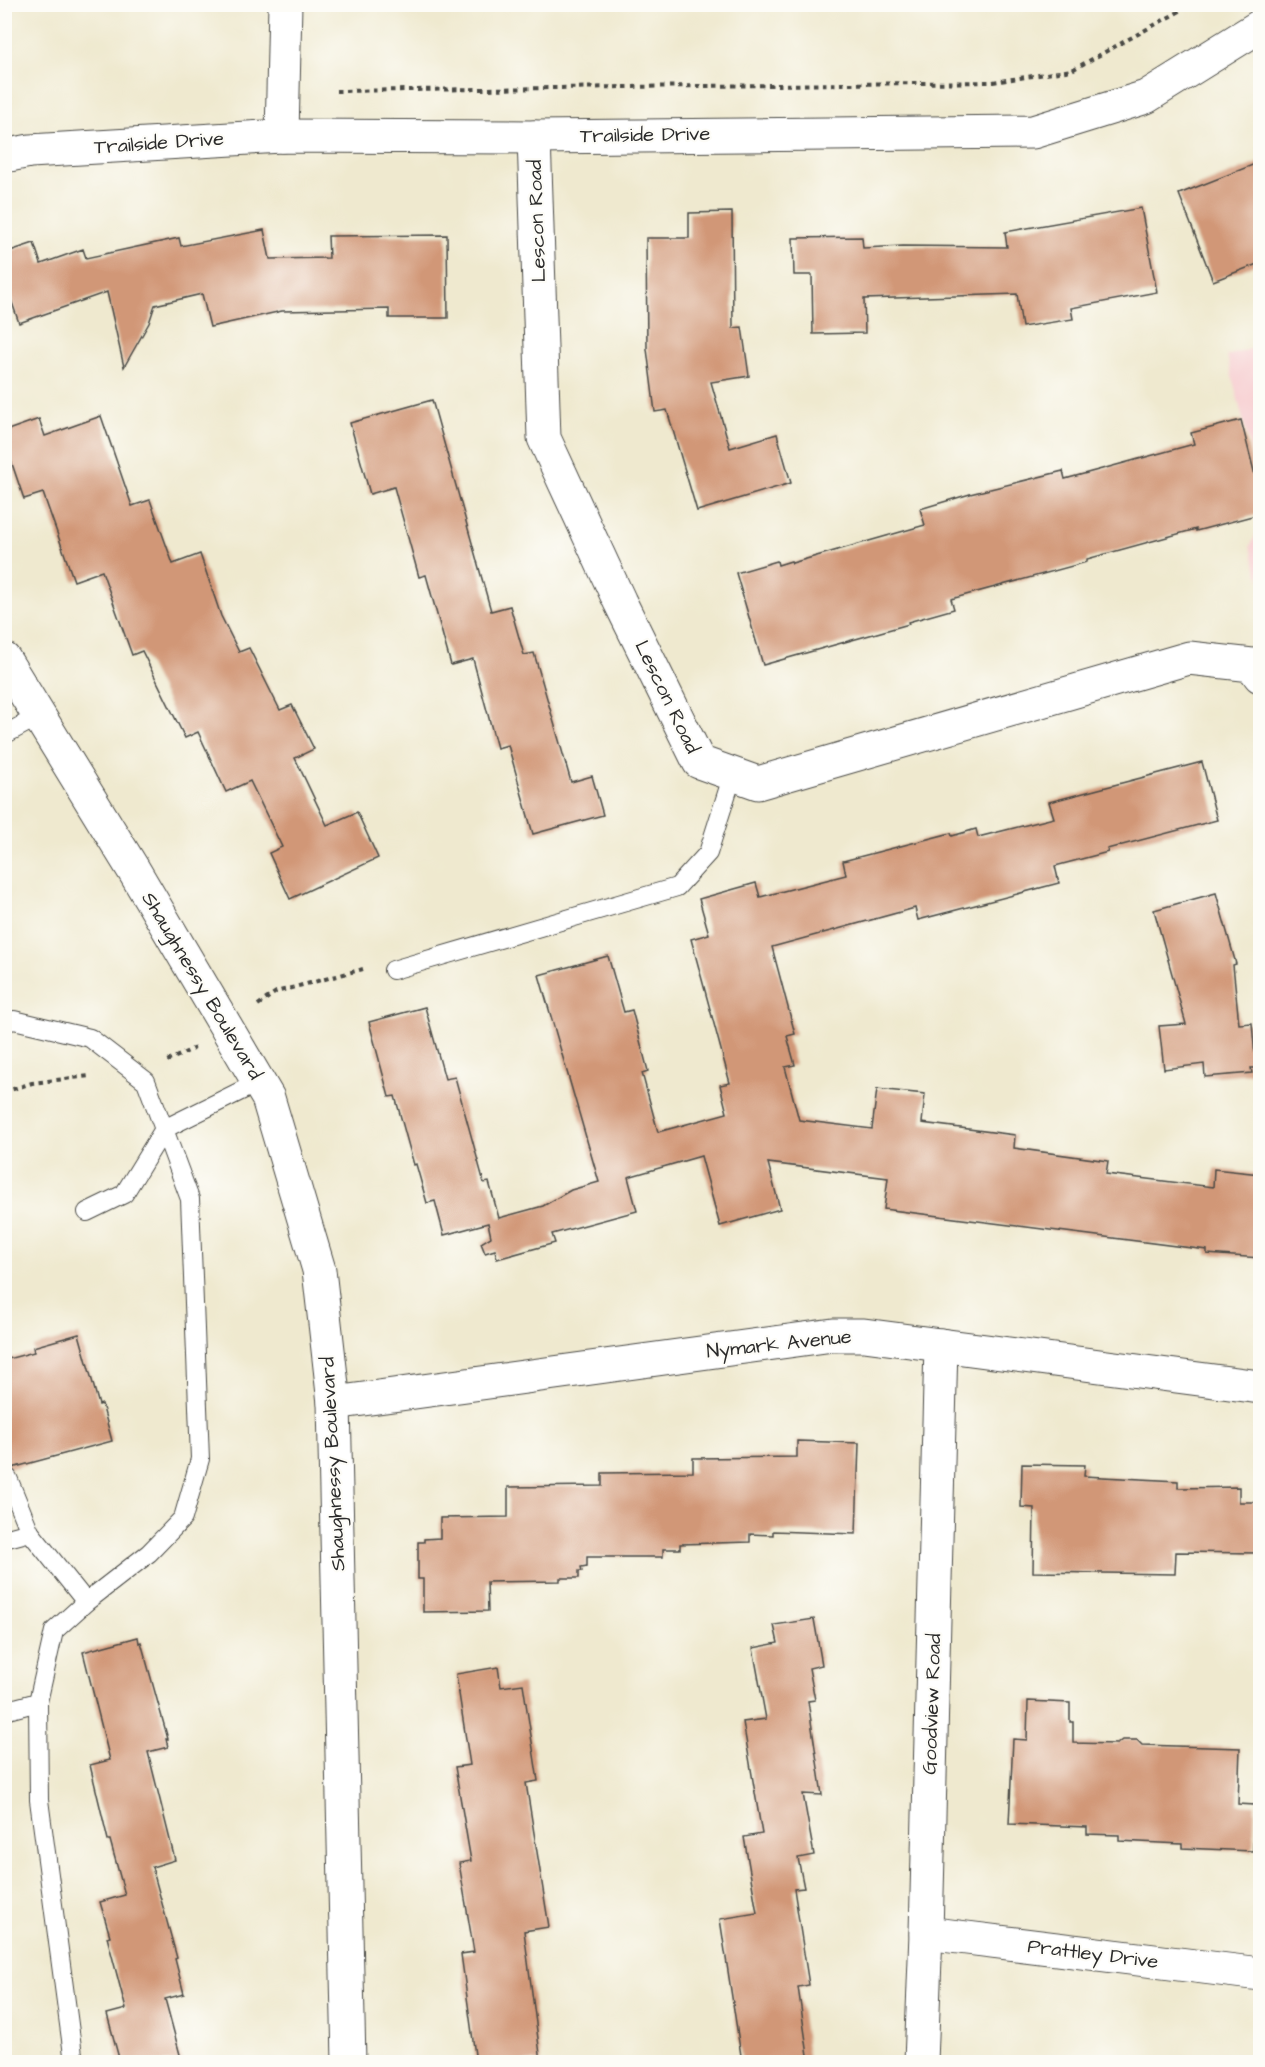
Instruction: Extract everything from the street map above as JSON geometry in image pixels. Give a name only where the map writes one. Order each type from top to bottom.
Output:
[{"type":"street","points":[[282,136],[285,4]]},
{"type":"street","name":"Trailside Drive","points":[[4,156],[30,151],[282,136],[1033,132],[1146,97],[1260,26]]},
{"type":"street","name":"Lescon Road","points":[[534,136],[544,438],[620,602],[699,762],[758,783],[1189,658],[1252,665],[1260,676]]},
{"type":"street","name":"Shaughnessy Boulevard","points":[[4,659],[133,869],[268,1098],[319,1270],[334,1403],[349,2062]]},
{"type":"street","name":"Nymark Avenue","points":[[334,1403],[833,1335],[864,1335],[1260,1386]]},
{"type":"street","name":"Goodview Road","points":[[921,2062],[941,1346]]},
{"type":"street","name":"Prattley Drive","points":[[926,1933],[1260,1974]]},
{"type":"lane","points":[[4,735],[39,716]]},
{"type":"lane","points":[[393,970],[677,887],[708,853],[733,774]]},
{"type":"lane","points":[[4,1023],[14,1020],[90,1038],[146,1081],[190,1199],[201,1459],[183,1518],[150,1553],[86,1602],[54,1631],[38,1702],[39,1800],[74,2062]]},
{"type":"lane","points":[[87,1212],[124,1194],[164,1129],[259,1082]]},
{"type":"lane","points":[[8,1478],[30,1532],[86,1602]]},
{"type":"lane","points":[[4,1539],[30,1532]]},
{"type":"lane","points":[[4,1711],[38,1702]]},
{"type":"path","points":[[336,91],[993,82],[1071,70],[1193,4]]},
{"type":"path","points":[[255,1008],[276,992],[377,966],[393,970]]},
{"type":"path","points":[[165,1062],[201,1044]]},
{"type":"path","points":[[4,1092],[32,1083],[95,1075]]},
{"type":"shaded area","points":[[1260,346],[1260,488],[1227,356]]},
{"type":"shaded area","points":[[1260,527],[1260,582],[1250,546]]},
{"type":"building","points":[[1260,162],[1260,263],[1213,281],[1179,194]]},
{"type":"building","points":[[1141,208],[1157,292],[1071,308],[1073,319],[1022,327],[1017,294],[864,299],[865,333],[813,334],[812,275],[794,275],[793,238],[862,237],[863,248],[1007,247],[1005,232]]},
{"type":"building","points":[[732,212],[733,328],[742,327],[749,376],[711,382],[730,448],[777,434],[791,483],[697,511],[667,410],[655,412],[647,349],[646,238],[689,238],[689,213]]},
{"type":"building","points":[[264,230],[270,259],[329,258],[328,236],[447,235],[448,318],[389,318],[389,309],[282,311],[210,327],[202,294],[155,305],[149,323],[124,367],[107,292],[19,323],[4,279],[4,253],[34,243],[41,264],[83,249],[86,258],[179,238],[181,246]]},
{"type":"building","points":[[432,400],[491,611],[510,606],[524,655],[534,653],[571,782],[592,776],[603,815],[533,834],[508,745],[497,748],[473,659],[451,665],[426,575],[419,577],[394,487],[370,494],[350,423]]},
{"type":"building","points":[[101,416],[132,506],[150,500],[173,564],[200,554],[221,616],[239,652],[249,648],[280,710],[292,705],[314,749],[295,758],[327,825],[357,812],[378,858],[290,899],[269,853],[282,847],[250,781],[226,792],[198,732],[185,738],[142,651],[132,655],[102,571],[74,581],[43,493],[24,499],[7,449],[11,448],[5,431],[39,419],[45,436]]},
{"type":"building","points":[[1241,420],[1260,495],[1260,514],[1196,531],[1196,529],[951,599],[954,609],[763,665],[736,573],[777,561],[778,565],[791,561],[792,563],[925,525],[920,509],[970,494],[1063,471],[1065,479],[1194,444],[1191,433]]},
{"type":"building","points":[[1202,762],[1217,820],[1107,849],[1108,852],[1055,866],[1059,883],[918,920],[915,908],[772,947],[795,1034],[787,1036],[795,1065],[785,1067],[799,1120],[872,1129],[877,1089],[925,1094],[922,1123],[1015,1135],[1014,1148],[1108,1161],[1106,1174],[1213,1187],[1214,1169],[1260,1174],[1260,1258],[1207,1254],[1207,1250],[884,1209],[888,1178],[768,1163],[780,1209],[720,1226],[701,1156],[628,1177],[637,1211],[552,1234],[555,1243],[497,1259],[495,1250],[485,1253],[481,1243],[491,1237],[488,1223],[444,1235],[435,1201],[427,1203],[395,1096],[389,1097],[369,1022],[425,1007],[445,1079],[455,1077],[484,1183],[489,1182],[499,1218],[543,1206],[571,1190],[599,1182],[539,975],[608,956],[624,1012],[632,1010],[648,1071],[642,1073],[658,1132],[727,1113],[720,1085],[730,1083],[691,939],[709,934],[699,899],[756,883],[760,897],[846,875],[843,861],[951,833],[952,836],[976,829],[978,837],[1054,818],[1049,802]]},
{"type":"building","points":[[1216,893],[1236,964],[1233,965],[1239,1024],[1252,1023],[1256,1068],[1251,1068],[1252,1073],[1205,1077],[1204,1064],[1164,1069],[1159,1026],[1186,1024],[1154,910]]},
{"type":"building","points":[[79,1334],[99,1405],[102,1404],[112,1441],[12,1468],[4,1467],[4,1360],[34,1352],[33,1347]]},
{"type":"building","points":[[797,1441],[859,1443],[856,1534],[773,1531],[773,1535],[750,1534],[750,1542],[680,1544],[680,1549],[663,1549],[663,1557],[587,1557],[587,1566],[581,1567],[579,1578],[560,1578],[560,1581],[487,1582],[488,1611],[423,1612],[423,1579],[418,1579],[418,1542],[424,1542],[424,1539],[440,1538],[440,1518],[508,1517],[508,1487],[602,1486],[602,1473],[693,1472],[693,1458],[797,1457]]},
{"type":"building","points":[[1022,1464],[1085,1465],[1084,1476],[1178,1481],[1178,1488],[1239,1487],[1239,1502],[1260,1502],[1260,1553],[1176,1552],[1175,1574],[1033,1572],[1034,1508],[1021,1507]]},
{"type":"building","points":[[814,1619],[822,1665],[809,1668],[815,1700],[808,1701],[822,1795],[803,1794],[814,1855],[798,1858],[804,1888],[794,1889],[809,1985],[798,1987],[809,2062],[742,2062],[720,1919],[757,1913],[744,1837],[762,1834],[743,1722],[766,1719],[753,1648],[778,1643],[774,1625]]},
{"type":"building","points":[[138,1637],[168,1739],[166,1739],[168,1747],[148,1752],[175,1860],[152,1867],[177,1958],[175,1959],[184,1994],[165,1999],[182,2062],[120,2062],[107,2014],[126,2009],[100,1902],[125,1895],[110,1840],[108,1840],[90,1765],[110,1760],[83,1652]]},
{"type":"building","points":[[498,1667],[501,1687],[523,1684],[538,1781],[526,1783],[549,1927],[524,1931],[541,2062],[476,2062],[461,1954],[474,1952],[459,1863],[471,1861],[455,1767],[470,1765],[456,1674]]},
{"type":"building","points":[[1028,1701],[1070,1703],[1073,1743],[1117,1744],[1122,1740],[1137,1740],[1142,1745],[1240,1748],[1238,1804],[1255,1805],[1253,1851],[1182,1848],[1182,1844],[1119,1841],[1119,1835],[1087,1834],[1087,1827],[1009,1824],[1013,1739],[1027,1740]]}]
